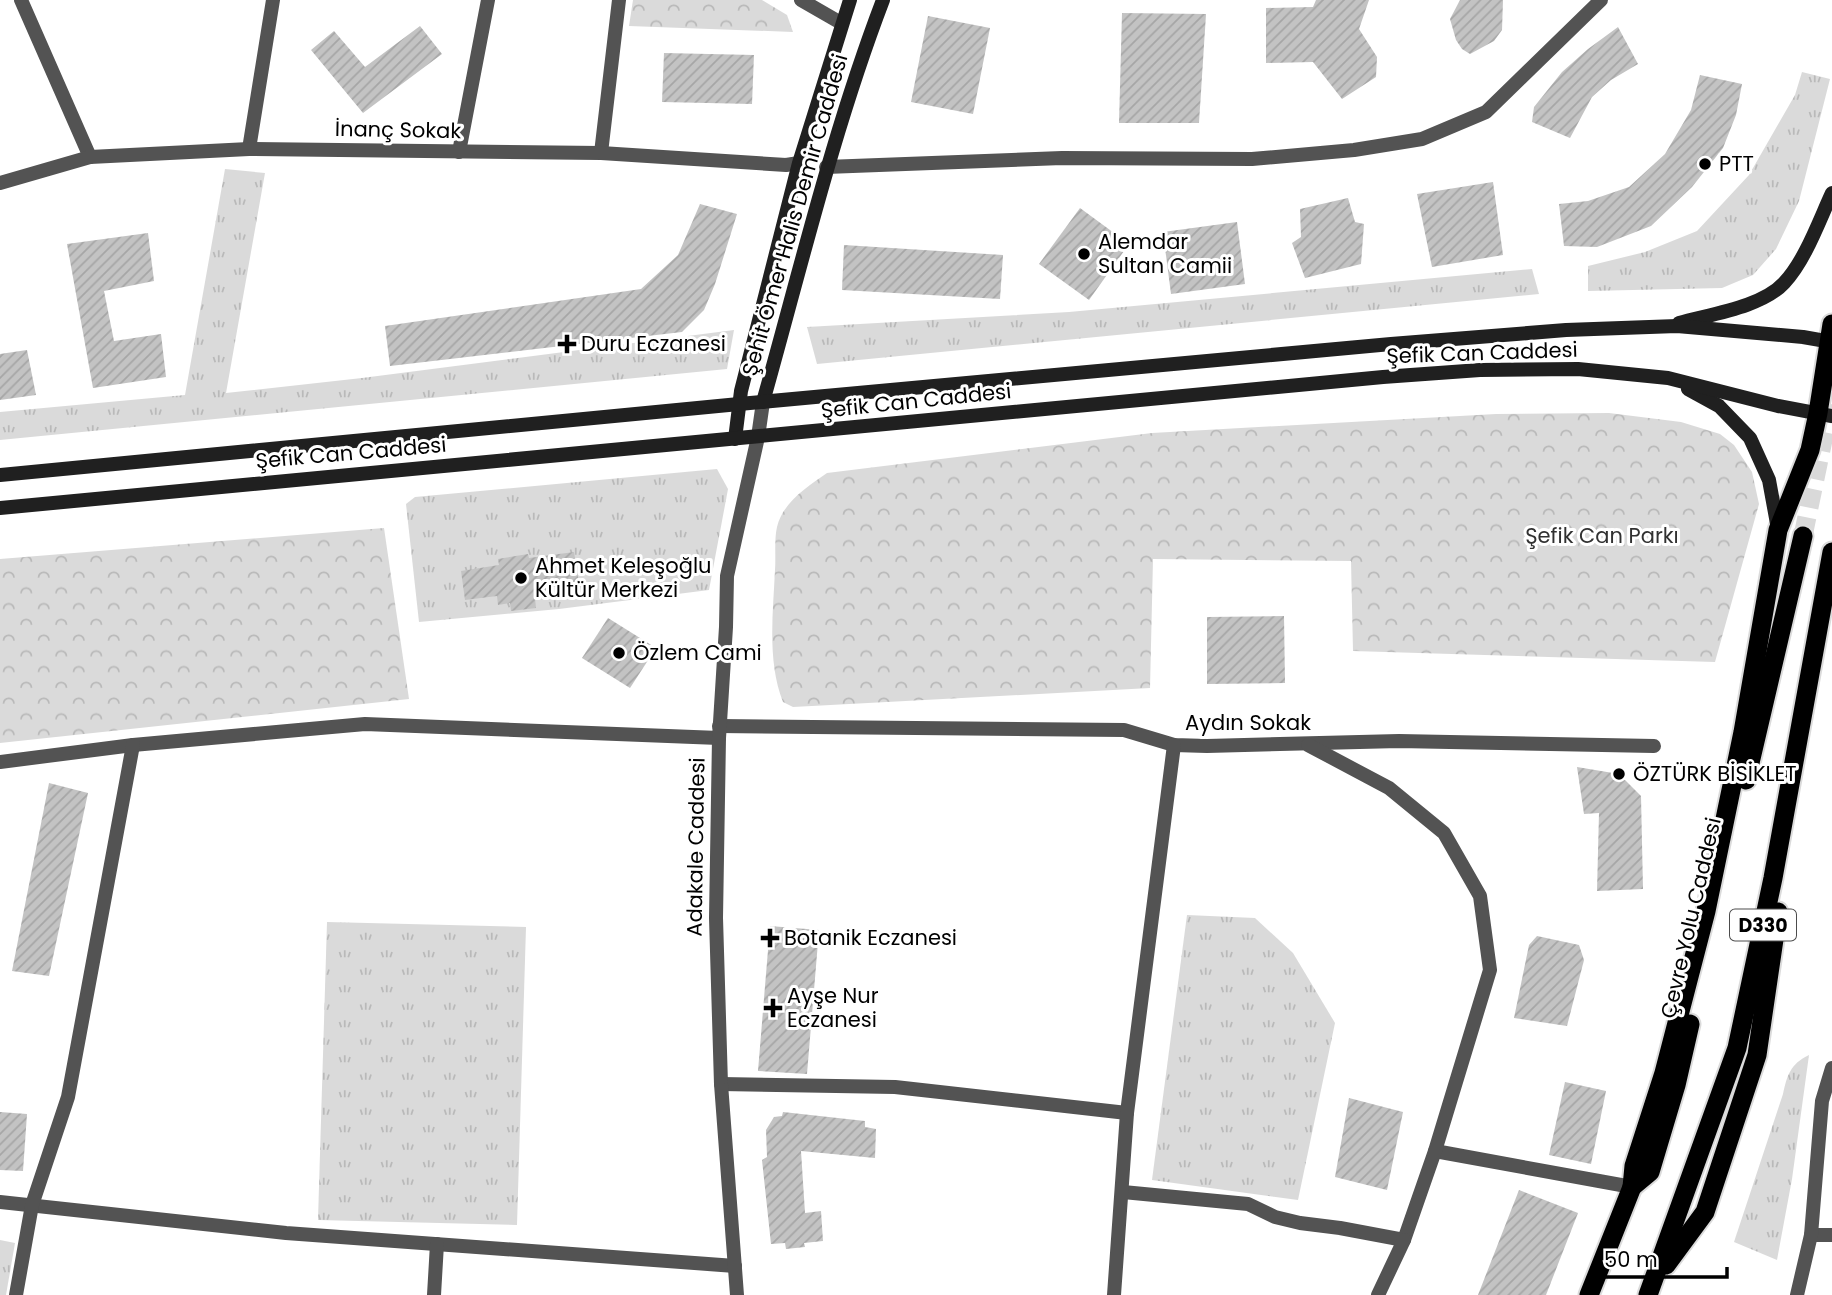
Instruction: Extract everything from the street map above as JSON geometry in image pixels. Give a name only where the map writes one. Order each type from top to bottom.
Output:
[{"type":"highway","points":[[1632,1187],[1634,1166],[1664,1073],[1706,911],[1743,732],[1778,530],[1825,414],[1831,336]]},
{"type":"highway","name":"Çevre Yolu Caddesi","points":[[1589,1295],[1632,1187],[1650,1172],[1676,1085],[1803,536]]},
{"type":"highway","name":"D330","points":[[1650,1291],[1737,1048],[1773,878],[1832,552]]},
{"type":"highway","points":[[1650,1291],[1705,1212],[1757,1055],[1787,849],[1832,611]]},
{"type":"main road","name":"Şehit Ömer Halis Demir Caddesi","points":[[735,439],[739,404],[799,163],[850,0]]},
{"type":"main road","name":"Şehit Ömer Halis Demir Caddesi","points":[[763,402],[827,167],[860,61],[883,0]]},
{"type":"main road","points":[[1665,326],[1764,298],[1784,284],[1800,262],[1832,193]]},
{"type":"main road","name":"Şefik Can Caddesi","points":[[0,475],[739,404],[1566,330],[1665,326],[1803,337],[1831,336]]},
{"type":"main road","name":"Şefik Can Caddesi","points":[[0,508],[1480,370],[1578,369],[1668,379],[1778,406],[1825,414]]},
{"type":"main road","points":[[1668,379],[1719,406],[1750,438],[1769,480],[1778,530]]},
{"type":"street","points":[[21,0],[90,157]]},
{"type":"street","points":[[249,149],[273,0]]},
{"type":"street","points":[[459,152],[488,0]]},
{"type":"street","points":[[601,153],[619,0]]},
{"type":"street","points":[[802,0],[841,23]]},
{"type":"street","points":[[827,167],[1062,158],[1252,159],[1354,150],[1422,139],[1486,112],[1601,0]]},
{"type":"street","name":"İnanç Sokak","points":[[0,183],[90,157],[249,149],[601,153],[799,163]]},
{"type":"street","name":"Adakale Caddesi","points":[[737,1295],[720,1084],[716,918],[719,732],[727,576],[758,437],[763,402]]},
{"type":"street","name":"Aydın Sokak","points":[[0,762],[133,745],[365,724],[719,732],[1124,730],[1174,745],[1207,746],[1399,741],[1654,746]]},
{"type":"street","points":[[1306,744],[1389,788],[1444,833],[1480,896],[1490,970],[1435,1152],[1404,1240],[1378,1295]]},
{"type":"street","points":[[16,1295],[32,1205],[68,1097],[133,745]]},
{"type":"street","points":[[1114,1295],[1127,1113],[1174,745]]},
{"type":"street","points":[[1797,1295],[1811,1235],[1832,1068]]},
{"type":"street","points":[[720,1084],[895,1087],[1127,1113]]},
{"type":"street","points":[[1435,1152],[1632,1187]]},
{"type":"street","points":[[1123,1192],[1248,1204],[1275,1217],[1300,1223],[1404,1240]]},
{"type":"street","points":[[0,1202],[286,1233],[735,1266]]},
{"type":"street","points":[[1811,1235],[1832,1235]]},
{"type":"street","points":[[434,1295],[437,1244]]},
{"type":"green space","points":[[633,0],[762,0],[787,15],[793,32],[629,26]]},
{"type":"green space","points":[[1802,72],[1830,79],[1799,201],[1776,249],[1753,275],[1722,288],[1588,291],[1588,266],[1645,252],[1697,231],[1749,175],[1795,95]]},
{"type":"green space","points":[[225,169],[265,173],[226,393],[734,330],[727,369],[0,440],[0,412],[185,395]]},
{"type":"green space","points":[[1532,269],[1539,294],[817,364],[807,327],[1069,312]]},
{"type":"green space","name":"Şefik Can Parkı","points":[[1609,413],[1681,422],[1720,434],[1734,445],[1752,472],[1759,504],[1715,662],[1353,651],[1351,561],[1153,559],[1150,688],[793,707],[783,702],[775,670],[772,637],[777,527],[790,503],[827,473],[1152,433],[1496,414]]},
{"type":"green space","points":[[717,469],[728,489],[709,590],[559,609],[419,622],[406,504],[415,497]]},
{"type":"green space","points":[[384,528],[409,699],[0,743],[0,559]]},
{"type":"green space","points":[[1187,915],[1255,918],[1293,953],[1335,1023],[1298,1200],[1152,1180]]},
{"type":"green space","points":[[327,922],[526,927],[517,1225],[318,1220]]},
{"type":"green space","points":[[1809,1055],[1792,1179],[1777,1260],[1734,1242],[1788,1076],[1797,1062]]},
{"type":"green space","points":[[0,1240],[15,1243],[6,1295],[0,1295]]},
{"type":"building","points":[[1316,0],[1369,0],[1359,29],[1377,57],[1376,77],[1342,99],[1313,62],[1266,63],[1266,8],[1313,7]]},
{"type":"building","points":[[1460,0],[1503,0],[1502,30],[1494,41],[1470,54],[1462,49],[1456,40],[1450,19]]},
{"type":"building","points":[[1122,13],[1206,14],[1199,123],[1119,123]]},
{"type":"building","points":[[928,16],[990,28],[973,114],[911,102]]},
{"type":"building","points":[[420,26],[442,54],[363,113],[311,50],[334,31],[365,67]]},
{"type":"building","points":[[1618,27],[1638,64],[1611,80],[1592,97],[1570,138],[1532,122],[1534,107],[1562,72]]},
{"type":"building","points":[[664,53],[754,55],[752,104],[662,102]]},
{"type":"building","points":[[1700,75],[1742,84],[1736,115],[1723,148],[1692,187],[1651,226],[1597,247],[1564,246],[1559,204],[1588,201],[1629,187],[1665,154],[1691,110]]},
{"type":"building","points":[[1493,182],[1503,255],[1432,267],[1417,194]]},
{"type":"building","points":[[1348,198],[1355,222],[1364,224],[1361,264],[1305,278],[1292,243],[1301,237],[1300,209]]},
{"type":"building","points":[[700,204],[737,214],[704,310],[682,332],[390,366],[385,326],[641,289],[678,255]]},
{"type":"building","name":"Alemdar Sultan Camii","points":[[1080,208],[1129,244],[1089,300],[1039,264]]},
{"type":"building","points":[[1237,222],[1245,284],[1171,294],[1163,232]]},
{"type":"building","points":[[148,233],[154,281],[104,291],[114,341],[161,334],[166,377],[93,388],[67,244]]},
{"type":"building","points":[[844,245],[1003,255],[1000,299],[842,290]]},
{"type":"building","points":[[27,350],[36,395],[0,400],[0,354]]},
{"type":"building","points":[[574,552],[579,583],[548,588],[549,596],[535,598],[536,608],[511,611],[510,603],[498,605],[497,596],[465,600],[461,571],[499,565],[498,559],[528,554],[529,558]]},
{"type":"building","points":[[1284,616],[1285,683],[1207,684],[1207,617]]},
{"type":"building","name":"Özlem Cami","points":[[608,618],[656,648],[630,688],[582,658]]},
{"type":"building","points":[[1577,767],[1619,774],[1641,796],[1643,889],[1597,891],[1599,813],[1584,814]]},
{"type":"building","points":[[49,783],[88,793],[49,976],[12,971]]},
{"type":"building","points":[[770,926],[819,930],[807,1074],[758,1071]]},
{"type":"building","points":[[1537,936],[1579,945],[1584,960],[1567,1026],[1514,1018],[1529,945]]},
{"type":"building","points":[[1565,1082],[1606,1091],[1591,1164],[1549,1155]]},
{"type":"building","points":[[1349,1098],[1403,1112],[1387,1190],[1335,1177]]},
{"type":"building","points":[[0,1112],[27,1114],[23,1171],[0,1170]]},
{"type":"building","points":[[783,1112],[865,1121],[865,1127],[876,1129],[875,1158],[801,1151],[805,1213],[821,1211],[823,1241],[786,1249],[785,1243],[771,1244],[762,1160],[767,1157],[766,1130],[774,1117],[782,1116]]},
{"type":"building","points":[[1519,1190],[1578,1213],[1546,1295],[1478,1295]]},
{"type":"tunnel","points":[[1803,536],[1832,397]]},
{"type":"place","name":"PTT","points":[[1705,164]]},
{"type":"place","name":"Alemdar Sultan Camii","points":[[1084,254]]},
{"type":"place","name":"Duru Eczanesi","points":[[567,344]]},
{"type":"place","name":"Ahmet Keleşoğlu Kültür Merkezi","points":[[521,578]]},
{"type":"place","name":"Özlem Cami","points":[[619,653]]},
{"type":"place","name":"ÖZTÜRK BİSİKLET","points":[[1619,774]]},
{"type":"place","name":"Botanik Eczanesi","points":[[770,938]]},
{"type":"place","name":"Ayşe Nur Eczanesi","points":[[773,1008]]}]
